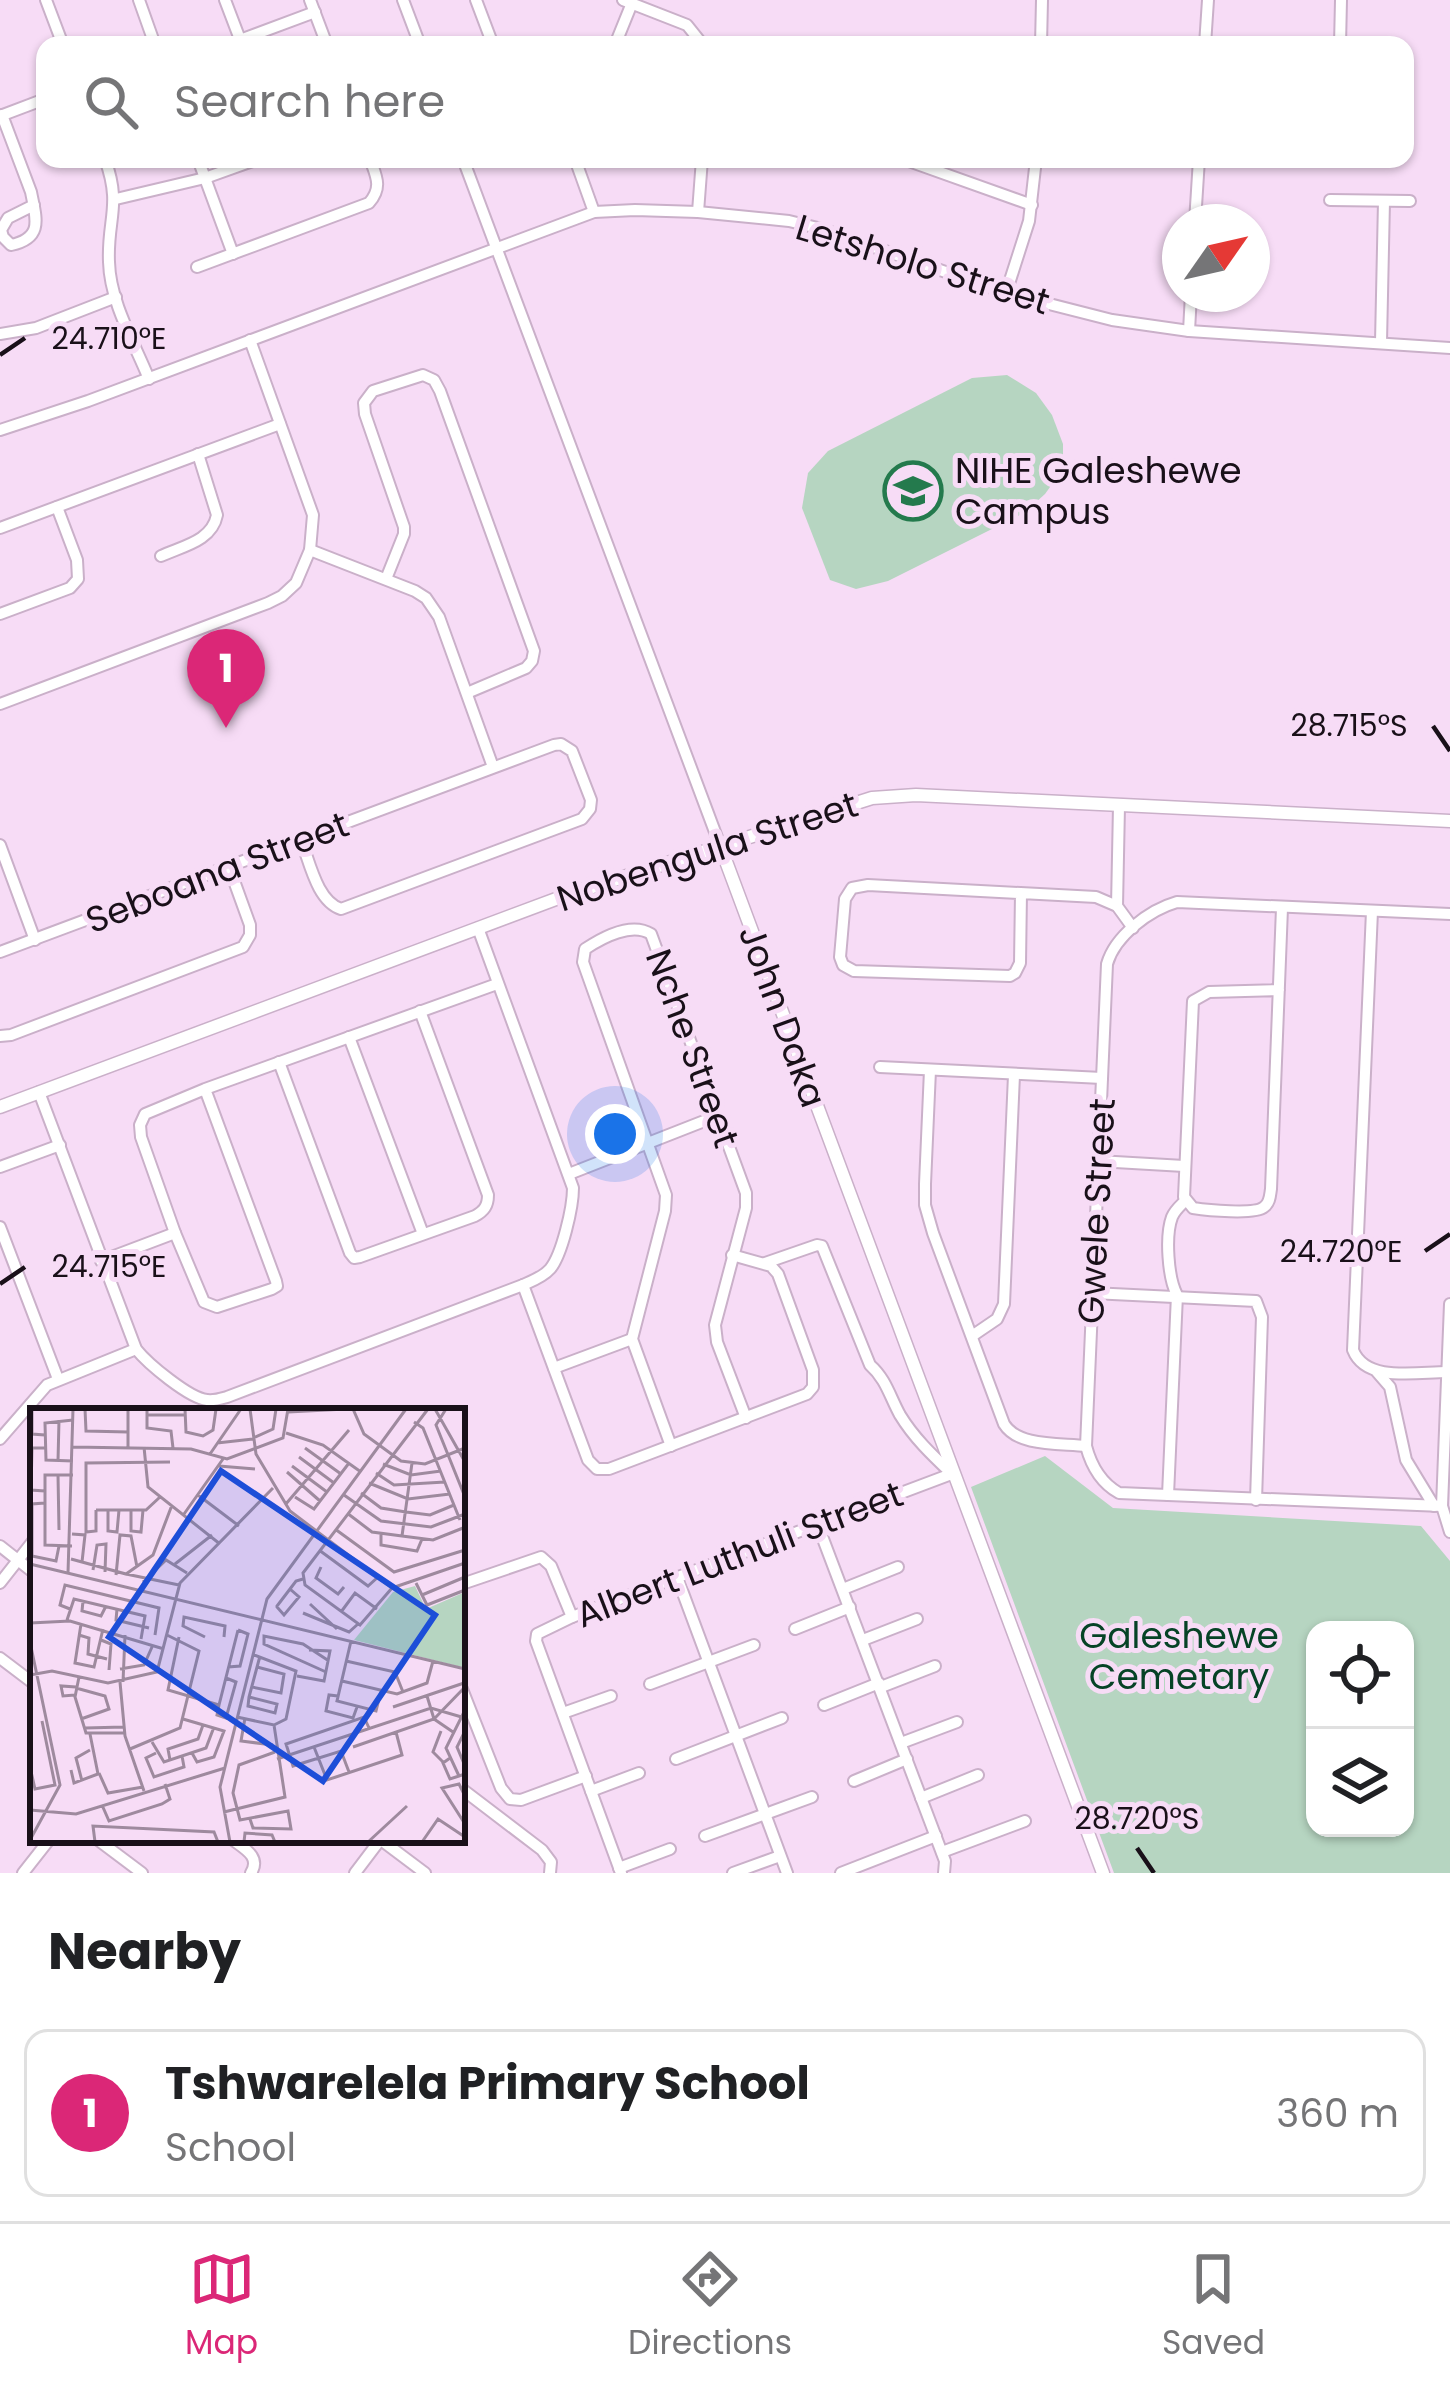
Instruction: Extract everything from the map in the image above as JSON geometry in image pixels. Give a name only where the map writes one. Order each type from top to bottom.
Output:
[{"type":"street","points":[[46,0],[60,36]]},
{"type":"street","points":[[139,0],[152,36]]},
{"type":"street","points":[[225,0],[238,36]]},
{"type":"street","points":[[403,0],[417,36]]},
{"type":"street","points":[[476,0],[490,36]]},
{"type":"street","points":[[1041,36],[1042,0]]},
{"type":"street","points":[[1206,36],[1208,0]]},
{"type":"street","points":[[1340,36],[1341,0]]},
{"type":"street","points":[[618,36],[627,2],[687,25],[696,36]]},
{"type":"street","points":[[255,36],[313,6],[324,36]]},
{"type":"street","points":[[34,205],[1,116],[36,102]]},
{"type":"street","points":[[107,168],[116,199],[109,264],[116,297],[149,379]]},
{"type":"street","points":[[201,168],[233,254]]},
{"type":"street","points":[[116,199],[233,168]]},
{"type":"street","points":[[197,267],[369,202],[379,182],[374,168]]},
{"type":"street","name":"John Daka","points":[[466,168],[1103,1873]]},
{"type":"street","points":[[577,168],[594,212]]},
{"type":"street","points":[[698,212],[701,168]]},
{"type":"street","points":[[928,168],[1032,205]]},
{"type":"street","points":[[1006,293],[1032,205],[1035,168]]},
{"type":"street","points":[[1196,204],[1198,168]]},
{"type":"street","points":[[1330,200],[1410,202]]},
{"type":"street","points":[[1381,342],[1384,201]]},
{"type":"street","name":"Letsholo Street","points":[[0,430],[594,212],[698,212],[789,221],[1006,293],[1112,320],[1189,331],[1450,348]]},
{"type":"street","points":[[0,334],[36,328],[116,297]]},
{"type":"street","points":[[1189,331],[1190,312]]},
{"type":"street","points":[[0,704],[282,596],[296,583],[310,550],[313,515],[250,340]]},
{"type":"street","points":[[386,579],[404,526],[364,403],[374,391],[423,374],[440,391],[534,651],[526,668],[467,693]]},
{"type":"street","points":[[0,528],[280,424]]},
{"type":"street","points":[[161,556],[205,536],[216,523],[198,454]]},
{"type":"street","points":[[0,614],[70,588],[78,579],[77,560],[57,507]]},
{"type":"street","points":[[310,550],[415,591],[432,606],[493,767]]},
{"type":"street","name":"Seboana Street","points":[[0,952],[554,745],[568,747],[591,800],[582,819],[349,908],[335,908],[327,902],[301,841]]},
{"type":"street","name":"Nobengula Street","points":[[0,1107],[563,896],[872,798],[894,795],[1450,821]]},
{"type":"street","points":[[1117,906],[1119,806]]},
{"type":"street","points":[[0,845],[35,940]]},
{"type":"street","points":[[0,1036],[243,947],[250,925],[229,867]]},
{"type":"street","points":[[1022,892],[1020,963],[1010,976],[854,971],[843,965],[844,899],[851,888],[868,885],[1022,892],[1096,897],[1117,906],[1133,928],[1177,902],[1450,914]]},
{"type":"street","points":[[1185,1201],[1198,1209],[1258,1210],[1268,1203],[1282,908]]},
{"type":"street","points":[[1372,911],[1353,1350],[1362,1365],[1377,1372],[1390,1387],[1406,1460],[1450,1532]]},
{"type":"street","points":[[39,1092],[136,1349],[197,1397],[212,1401],[523,1285],[555,1261],[573,1188],[478,928]]},
{"type":"street","name":"Gwele Street","points":[[1086,1446],[1107,964],[1112,950],[1133,928]]},
{"type":"street","name":"Nche Street","points":[[632,1339],[666,1203],[663,1183],[583,962],[585,949],[592,944],[630,929],[646,929],[746,1193],[715,1333],[746,1418]]},
{"type":"street","points":[[206,1089],[277,1286],[226,1306],[208,1305],[198,1291],[175,1233],[141,1137],[140,1125],[149,1111],[206,1089],[279,1062],[497,983]]},
{"type":"street","points":[[1168,1495],[1177,1295],[1170,1279],[1171,1221],[1185,1201],[1193,1001],[1210,992],[1279,990]]},
{"type":"street","points":[[279,1062],[351,1257],[360,1257],[481,1213],[488,1202],[420,1011]]},
{"type":"street","points":[[349,1037],[423,1234]]},
{"type":"street","points":[[880,1067],[1102,1078]]},
{"type":"street","points":[[930,1070],[926,1205],[1007,1431],[1019,1438],[1086,1446],[1096,1471],[1114,1490],[1126,1494],[1438,1506]]},
{"type":"street","points":[[972,1336],[997,1318],[1004,1304],[1014,1075]]},
{"type":"street","points":[[569,1174],[717,1116]]},
{"type":"street","points":[[0,1167],[60,1145]]},
{"type":"street","points":[[1098,1161],[1184,1166]]},
{"type":"street","points":[[0,1227],[58,1379]]},
{"type":"street","points":[[101,1261],[175,1233]]},
{"type":"street","points":[[763,1263],[822,1246],[870,1365],[881,1374],[920,1445],[953,1473]]},
{"type":"street","points":[[523,1285],[588,1460],[597,1469],[609,1469],[807,1394],[815,1380],[781,1279],[763,1263],[732,1255]]},
{"type":"street","points":[[1092,1293],[1256,1300],[1262,1310],[1256,1500]]},
{"type":"street","points":[[1438,1506],[1450,1304]]},
{"type":"street","points":[[554,1368],[632,1339],[671,1446]]},
{"type":"street","points":[[0,1439],[39,1391],[136,1349]]},
{"type":"street","points":[[1377,1372],[1447,1372]]},
{"type":"street","points":[[0,1415],[12,1425]]},
{"type":"street","name":"Albert Luthuli Street","points":[[670,1849],[620,1871],[536,1641],[541,1631],[953,1473]]},
{"type":"street","points":[[817,1523],[942,1852],[944,1873]]},
{"type":"street","points":[[0,1583],[30,1545]]},
{"type":"street","points":[[0,1546],[30,1570]]},
{"type":"street","points":[[465,1583],[541,1557],[551,1566],[572,1617]]},
{"type":"street","points":[[843,1589],[898,1568]]},
{"type":"street","points":[[677,1577],[787,1873]]},
{"type":"street","points":[[795,1629],[850,1607]]},
{"type":"street","points":[[863,1640],[916,1619]]},
{"type":"street","points":[[650,1684],[754,1645]]},
{"type":"street","points":[[0,1658],[30,1681]]},
{"type":"street","points":[[824,1705],[935,1666]]},
{"type":"street","points":[[563,1713],[611,1696]]},
{"type":"street","points":[[465,1706],[509,1798],[521,1800],[586,1776]]},
{"type":"street","points":[[676,1759],[782,1718]]},
{"type":"street","points":[[902,1743],[957,1723]]},
{"type":"street","points":[[854,1780],[908,1760]]},
{"type":"street","points":[[591,1790],[639,1773]]},
{"type":"street","points":[[921,1798],[978,1775]]},
{"type":"street","points":[[465,1791],[542,1850],[551,1862],[550,1873]]},
{"type":"street","points":[[705,1836],[812,1797]]},
{"type":"street","points":[[942,1852],[1025,1821]]},
{"type":"street","points":[[841,1873],[936,1836]]},
{"type":"street","points":[[23,1873],[47,1843]]},
{"type":"street","points":[[102,1843],[142,1873]]},
{"type":"street","points":[[237,1843],[253,1856],[251,1873]]},
{"type":"street","points":[[355,1873],[379,1843]]},
{"type":"street","points":[[385,1843],[425,1873]]},
{"type":"street","points":[[733,1873],[780,1856]]},
{"type":"green space","points":[[1007,375],[1036,393],[1052,415],[1063,444],[1063,469],[1045,494],[1024,513],[888,581],[856,589],[830,580],[802,508],[808,473],[828,451],[972,378]]},
{"type":"green space","name":"Galeshewe Cemetary","points":[[1045,1456],[1113,1508],[1421,1526],[1450,1561],[1450,1873],[1114,1873],[971,1487]]},
{"type":"place","name":"NIHE Galeshewe Campus","points":[[913,491]]},
{"type":"place","name":"Tshwarelela Primary School","points":[[226,728]]}]
